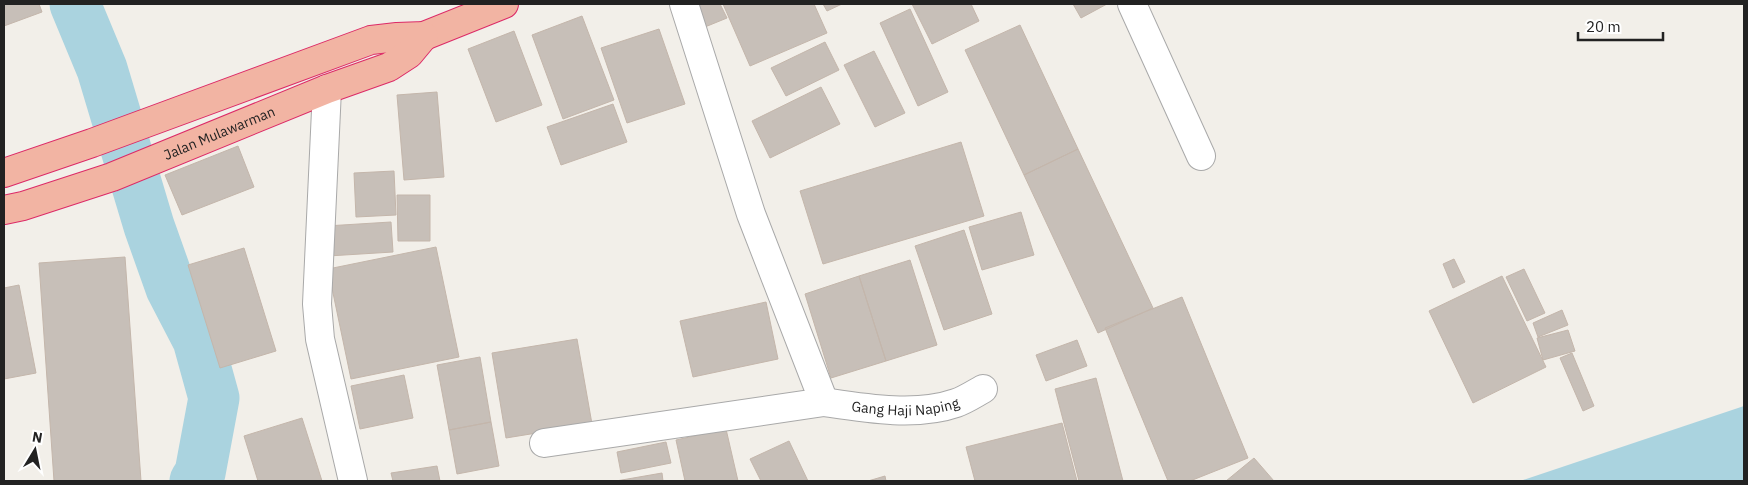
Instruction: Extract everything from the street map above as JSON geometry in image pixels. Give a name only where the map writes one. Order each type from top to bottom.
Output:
[{"type":"highway","name":"Jalan Mulawarman","points":[[5,170],[92,143],[371,40],[397,36],[424,36],[487,7]]},
{"type":"highway","name":"Jalan Mulawarman","points":[[4,210],[23,206],[112,177],[327,89],[389,67],[409,54],[424,36]]},
{"type":"highway","points":[[211,98],[224,131]]},
{"type":"street","points":[[684,4],[751,214],[824,402]]},
{"type":"street","points":[[1132,4],[1201,156]]},
{"type":"street","points":[[327,89],[318,304],[320,339],[353,481]]},
{"type":"street","name":"Gang Haji Naping","points":[[544,442],[824,402],[861,408],[919,410],[956,403],[983,389]]},
{"type":"water","points":[[1744,406],[1744,481],[1520,481]]},
{"type":"building","points":[[4,4],[39,4],[42,12],[4,26]]},
{"type":"building","points":[[689,4],[720,4],[727,18],[700,29]]},
{"type":"building","points":[[723,4],[814,4],[827,33],[750,66]]},
{"type":"building","points":[[823,4],[842,4],[827,11]]},
{"type":"building","points":[[912,4],[971,4],[979,21],[932,44]]},
{"type":"building","points":[[1073,4],[1107,4],[1081,18]]},
{"type":"building","points":[[910,9],[948,92],[918,106],[880,23]]},
{"type":"building","points":[[582,16],[614,100],[563,119],[532,35]]},
{"type":"building","points":[[1020,25],[1078,149],[1024,175],[965,50]]},
{"type":"building","points":[[659,29],[685,104],[627,123],[601,48]]},
{"type":"building","points":[[514,31],[542,105],[496,122],[468,49]]},
{"type":"building","points":[[825,42],[839,70],[786,96],[771,68]]},
{"type":"building","points":[[874,51],[905,113],[875,127],[844,65]]},
{"type":"building","points":[[821,87],[840,124],[770,158],[752,121]]},
{"type":"building","points":[[437,92],[444,177],[404,180],[397,95]]},
{"type":"building","points":[[613,104],[627,142],[561,165],[547,127]]},
{"type":"building","points":[[961,142],[984,216],[823,264],[800,191]]},
{"type":"building","points":[[238,146],[254,187],[182,215],[165,175]]},
{"type":"building","points":[[1078,149],[1153,308],[1098,333],[1024,175]]},
{"type":"building","points":[[394,171],[396,215],[356,217],[354,173]]},
{"type":"building","points":[[397,195],[430,195],[430,241],[398,241]]},
{"type":"building","points":[[1021,212],[1034,255],[982,270],[969,227]]},
{"type":"building","points":[[391,222],[393,252],[328,256],[326,226]]},
{"type":"building","points":[[964,230],[992,314],[944,330],[915,246]]},
{"type":"building","points":[[436,247],[459,357],[351,379],[328,269]]},
{"type":"building","points":[[244,248],[276,351],[220,368],[188,265]]},
{"type":"building","points":[[125,257],[141,481],[54,481],[39,263]]},
{"type":"building","points":[[1454,259],[1465,282],[1453,288],[1443,264]]},
{"type":"building","points":[[910,260],[937,345],[886,361],[859,276]]},
{"type":"building","points":[[1524,269],[1545,313],[1527,321],[1506,277]]},
{"type":"building","points":[[859,276],[886,361],[831,378],[805,294]]},
{"type":"building","points":[[1502,276],[1546,367],[1473,403],[1429,311]]},
{"type":"building","points":[[19,285],[36,373],[4,379],[4,288]]},
{"type":"building","points":[[1182,297],[1248,458],[1190,481],[1168,481],[1105,328]]},
{"type":"building","points":[[766,302],[778,359],[693,377],[680,321]]},
{"type":"building","points":[[1562,310],[1568,325],[1538,337],[1533,323]]},
{"type":"building","points":[[1568,330],[1575,351],[1543,360],[1537,338]]},
{"type":"building","points":[[577,339],[592,424],[506,438],[492,353]]},
{"type":"building","points":[[1077,340],[1087,366],[1046,381],[1036,355]]},
{"type":"building","points":[[1572,353],[1594,406],[1583,411],[1560,358]]},
{"type":"building","points":[[480,357],[491,422],[449,430],[437,365]]},
{"type":"building","points":[[404,375],[413,418],[360,429],[351,386]]},
{"type":"building","points":[[1096,378],[1123,481],[1079,481],[1055,389]]},
{"type":"building","points":[[302,418],[322,481],[258,481],[244,436]]},
{"type":"building","points":[[491,422],[499,466],[457,474],[449,430]]},
{"type":"building","points":[[1062,423],[1077,481],[975,481],[966,447]]},
{"type":"building","points":[[726,429],[738,481],[685,481],[676,440]]},
{"type":"building","points":[[789,441],[808,481],[761,481],[750,459]]},
{"type":"building","points":[[666,442],[671,463],[621,473],[617,452]]},
{"type":"building","points":[[1254,458],[1274,481],[1226,481]]},
{"type":"building","points":[[437,466],[440,481],[393,481],[391,473]]},
{"type":"building","points":[[662,473],[663,481],[616,481]]},
{"type":"building","points":[[885,476],[886,481],[868,481]]},
{"type":"waterway","points":[[75,4],[102,69],[149,226],[171,288],[198,340],[214,398],[200,473],[195,481]]}]
